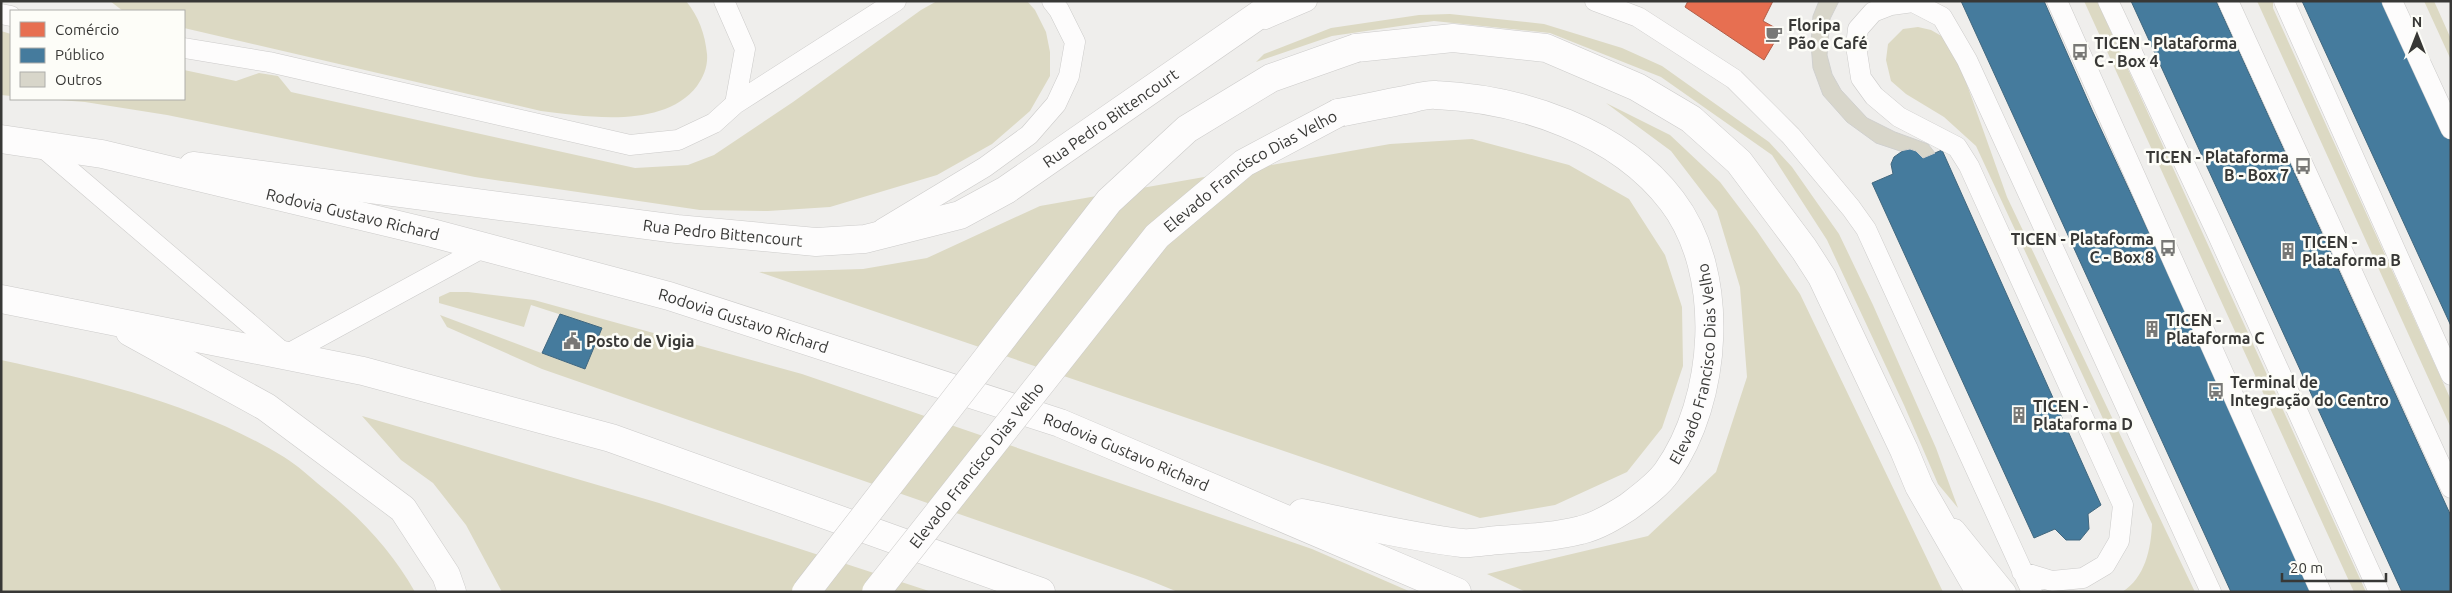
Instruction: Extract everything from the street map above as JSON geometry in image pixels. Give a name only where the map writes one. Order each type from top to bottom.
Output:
[{"type":"main road","name":"Rua Pedro Bittencourt","points":[[102,154],[677,229],[816,242],[865,239],[960,215],[998,194],[1090,133],[1279,1]]},
{"type":"main road","points":[[806,592],[1109,201],[1186,129],[1271,78],[1356,48],[1453,38],[1546,48],[1637,87],[1691,119],[1739,162],[1817,270],[1904,450],[1919,486],[1980,592]]},
{"type":"main road","name":"Elevado Francisco Dias Velho","points":[[876,592],[1157,236],[1244,163],[1338,113],[1433,94],[1520,106],[1592,134],[1648,175],[1672,201],[1689,229],[1701,264],[1708,298],[1710,323],[1703,385],[1694,420],[1682,449],[1665,475],[1641,498],[1619,512],[1583,530],[1531,538],[1464,543],[1252,504]]},
{"type":"main road","name":"Rodovia Gustavo Richard","points":[[1,140],[102,154],[484,246],[669,296],[1060,423],[1457,592]]},
{"type":"main road","points":[[1,299],[363,371],[611,438],[1041,592]]},
{"type":"main road","points":[[107,319],[266,407],[403,509],[446,575],[452,592]]},
{"type":"lane","points":[[724,1],[745,49],[735,104]]},
{"type":"lane","points":[[185,48],[269,62],[630,145],[678,140],[714,123],[735,104],[896,1]]},
{"type":"lane","points":[[865,239],[985,167],[1029,135],[1056,104],[1069,76],[1075,42],[1059,10],[1052,1]]},
{"type":"lane","points":[[1230,34],[1307,1]]},
{"type":"lane","points":[[1595,1],[1632,9],[1734,79],[1791,136],[1851,208],[1866,229],[2032,592]]},
{"type":"lane","points":[[2057,1],[2322,592]]},
{"type":"lane","points":[[2108,1],[2216,231],[2379,592]]},
{"type":"lane","points":[[2228,1],[2451,488]]},
{"type":"lane","points":[[2284,1],[2451,375]]},
{"type":"lane","points":[[2392,1],[2451,129]]},
{"type":"lane","points":[[2022,572],[2052,581],[2083,578],[2105,565],[2119,541],[2123,505],[1969,166],[1957,147],[1899,117],[1874,96],[1861,78],[1856,46],[1858,29],[1873,12],[1891,5],[1913,2],[1942,16],[1967,60],[2212,592]]},
{"type":"lane","points":[[40,145],[286,355],[484,246]]},
{"type":"lane","points":[[1919,486],[2006,592]]},
{"type":"shaded area","points":[[110,1],[686,1],[698,20],[703,33],[707,63],[704,75],[697,86],[683,100],[665,109],[624,117],[581,116],[541,111],[185,28],[185,10],[122,10]]},
{"type":"shaded area","points":[[937,1],[1027,1],[1035,10],[1046,32],[1050,52],[1050,76],[1030,111],[992,144],[937,175],[830,207],[768,211],[700,210],[475,177],[167,115],[85,102],[59,100],[185,100],[185,70],[236,81],[259,73],[278,76],[291,92],[635,168],[688,165],[714,155],[793,102],[921,10]]},
{"type":"shaded area","points":[[2084,1],[2097,1],[2366,592],[2354,592]]},
{"type":"shaded area","points":[[2257,1],[2273,1],[2273,8],[2451,400],[2451,428]]},
{"type":"shaded area","points":[[2424,1],[2434,1],[2451,39],[2451,60]]},
{"type":"shaded area","points":[[1450,14],[1544,24],[1622,48],[1662,66],[1769,142],[1792,167],[1839,234],[1873,305],[1936,448],[1958,508],[1938,484],[1904,405],[1827,240],[1772,155],[1661,77],[1550,33],[1434,21],[1332,36],[1256,62],[1264,54],[1331,28],[1419,15]]},
{"type":"shaded area","points":[[1918,27],[1931,30],[1945,38],[1960,65],[2007,197],[2195,592],[2122,592],[2136,579],[2145,562],[2152,524],[1976,146],[1944,117],[1906,94],[1891,81],[1886,60],[1888,44],[1903,29]]},
{"type":"shaded area","points":[[1,31],[10,34],[10,96],[1,95]]},
{"type":"shaded area","points":[[1606,103],[1670,135],[1720,182],[1757,231],[1800,294],[1943,592],[1526,592],[1487,574],[1648,536],[1716,472],[1747,377],[1740,287],[1717,211],[1671,151]]},
{"type":"shaded area","points":[[1472,139],[1569,165],[1629,199],[1665,255],[1682,307],[1683,366],[1662,428],[1627,472],[1555,505],[1480,518],[759,272],[863,269],[927,258],[1040,206],[1390,144]]},
{"type":"shaded area","points":[[450,292],[468,292],[534,300],[802,374],[1312,549],[1411,592],[1178,592],[1146,579],[542,369],[447,327],[440,315],[584,369],[602,328],[531,305],[524,327],[439,303],[439,297]]},
{"type":"shaded area","points":[[1,360],[111,386],[183,409],[218,423],[284,457],[299,467],[362,522],[396,562],[415,592],[1,592]]},
{"type":"shaded area","points":[[362,416],[659,503],[932,592],[502,592],[466,525],[433,483],[401,460]]},
{"type":"building: Comércio","points":[[1688,1],[1773,1],[1763,21],[1781,31],[1764,60],[1685,7]]},
{"type":"building: Público","name":"TICEN - Plataforma C","points":[[1961,1],[2044,1],[2092,110],[2316,592],[2231,592]]},
{"type":"building: Público","name":"TICEN - Plataforma B","points":[[2131,1],[2216,1],[2451,516],[2451,592],[2402,592]]},
{"type":"building: Público","points":[[2302,1],[2387,1],[2451,143],[2451,326]]},
{"type":"building: Público","name":"TICEN - Plataforma D","points":[[1904,150],[1916,151],[1923,158],[1942,150],[2101,505],[2088,514],[2089,529],[2080,540],[2066,540],[2055,529],[2034,538],[1872,183],[1893,174],[1891,164],[1894,157]]},
{"type":"building: Público","name":"Posto de Vigia","points":[[560,314],[602,328],[585,369],[542,353]]},
{"type":"building: Outros","points":[[1819,1],[1839,1],[1830,19],[1827,55],[1832,74],[1841,90],[1867,118],[1895,132],[1928,144],[1935,153],[1923,158],[1916,151],[1910,149],[1900,151],[1876,143],[1847,122],[1823,95],[1813,68],[1811,44],[1813,16]]},
{"type":"place","name":"Floripa Pão e Café","points":[[1774,34]]},
{"type":"place","name":"TICEN - Plataforma C - Box 4","points":[[2080,52]]},
{"type":"place","name":"TICEN - Plataforma B - Box 7","points":[[2303,166]]},
{"type":"place","name":"TICEN - Plataforma C - Box 8","points":[[2168,248]]},
{"type":"place","name":"TICEN - Plataforma B","points":[[2288,251]]},
{"type":"place","name":"TICEN - Plataforma C","points":[[2152,329]]},
{"type":"place","name":"Posto de Vigia","points":[[572,341]]},
{"type":"place","name":"Terminal de Integração do Centro","points":[[2216,391]]},
{"type":"place","name":"TICEN - Plataforma D","points":[[2019,415]]}]
